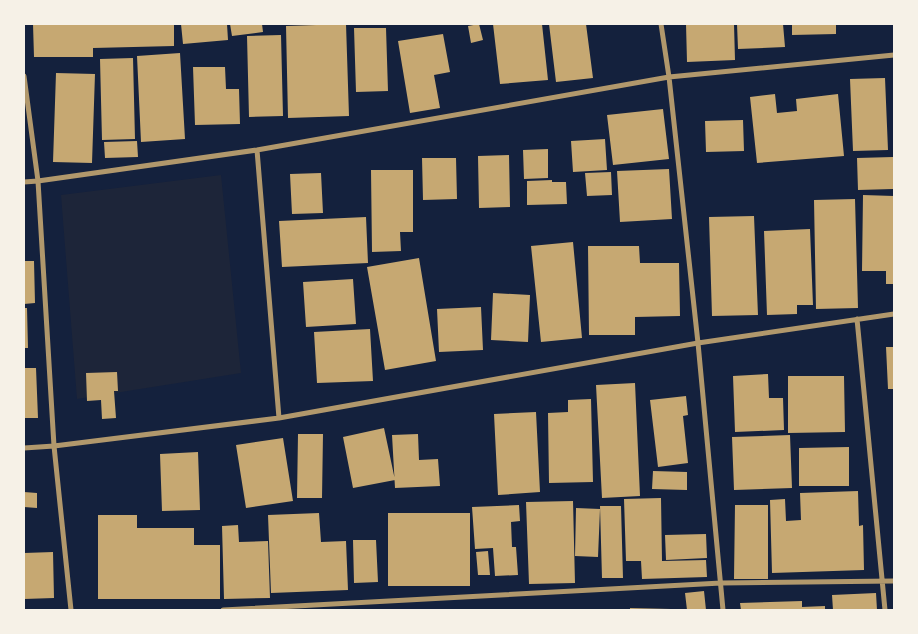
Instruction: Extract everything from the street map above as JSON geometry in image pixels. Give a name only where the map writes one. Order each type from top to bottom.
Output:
[{"type":"street","points":[[662,24],[698,343],[723,610]]},
{"type":"street","points":[[24,182],[257,150],[669,77],[894,55]]},
{"type":"street","points":[[24,76],[38,181],[54,446],[71,610]]},
{"type":"street","points":[[257,150],[279,418]]},
{"type":"street","points":[[24,448],[54,446],[279,418],[698,343],[894,314]]},
{"type":"street","points":[[857,319],[886,610]]},
{"type":"street","points":[[223,610],[721,583],[894,581]]},
{"type":"shaded area","points":[[221,175],[241,373],[77,399],[61,195]]},
{"type":"building","points":[[33,24],[174,24],[174,46],[93,48],[93,57],[34,57]]},
{"type":"building","points":[[181,24],[227,24],[228,40],[183,44]]},
{"type":"building","points":[[230,24],[262,24],[263,32],[232,36]]},
{"type":"building","points":[[346,24],[349,116],[288,118],[286,26]]},
{"type":"building","points":[[479,24],[483,40],[471,43],[468,26]]},
{"type":"building","points":[[493,24],[542,24],[548,80],[500,84]]},
{"type":"building","points":[[549,24],[586,24],[593,78],[556,82]]},
{"type":"building","points":[[686,24],[734,24],[735,60],[687,62]]},
{"type":"building","points":[[737,24],[783,24],[785,47],[738,49]]},
{"type":"building","points":[[792,24],[836,24],[836,34],[792,35]]},
{"type":"building","points":[[354,28],[386,28],[388,91],[356,92]]},
{"type":"building","points":[[443,34],[450,72],[434,75],[440,108],[410,113],[398,41]]},
{"type":"building","points":[[281,35],[283,116],[249,117],[247,36]]},
{"type":"building","points":[[180,53],[185,139],[141,142],[137,56]]},
{"type":"building","points":[[133,58],[135,139],[102,140],[100,59]]},
{"type":"building","points":[[193,67],[225,67],[226,89],[239,89],[240,124],[195,125]]},
{"type":"building","points":[[56,73],[95,74],[92,163],[53,162]]},
{"type":"building","points":[[885,78],[888,150],[853,151],[850,79]]},
{"type":"building","points":[[775,94],[777,113],[797,111],[796,99],[838,94],[844,156],[757,163],[750,97]]},
{"type":"building","points":[[663,109],[669,159],[613,165],[607,115]]},
{"type":"building","points":[[743,120],[744,151],[706,152],[705,121]]},
{"type":"building","points":[[605,139],[607,170],[573,172],[571,141]]},
{"type":"building","points":[[137,141],[138,157],[105,158],[104,142]]},
{"type":"building","points":[[548,149],[548,178],[524,179],[523,150]]},
{"type":"building","points":[[509,155],[510,207],[479,208],[478,156]]},
{"type":"building","points":[[893,157],[893,189],[858,190],[857,158]]},
{"type":"building","points":[[422,158],[456,158],[457,199],[423,200]]},
{"type":"building","points":[[669,169],[672,219],[620,222],[617,171]]},
{"type":"building","points":[[371,170],[413,170],[413,232],[400,232],[401,251],[372,252]]},
{"type":"building","points":[[611,172],[612,195],[587,196],[585,173]]},
{"type":"building","points":[[321,173],[323,213],[292,214],[290,174]]},
{"type":"building","points":[[552,180],[552,182],[566,182],[567,204],[527,205],[527,181]]},
{"type":"building","points":[[863,195],[894,196],[894,284],[886,284],[886,271],[862,271]]},
{"type":"building","points":[[855,199],[858,308],[816,309],[814,200]]},
{"type":"building","points":[[754,216],[758,315],[712,316],[709,217]]},
{"type":"building","points":[[366,217],[368,263],[282,267],[279,221]]},
{"type":"building","points":[[810,229],[813,305],[797,305],[797,314],[767,315],[764,231]]},
{"type":"building","points":[[573,242],[582,338],[541,342],[531,246]]},
{"type":"building","points":[[588,246],[639,246],[640,263],[679,263],[680,316],[635,317],[635,335],[589,335]]},
{"type":"building","points":[[419,258],[436,361],[385,370],[367,267]]},
{"type":"building","points":[[24,261],[34,261],[35,303],[24,304]]},
{"type":"building","points":[[353,279],[356,324],[306,327],[303,282]]},
{"type":"building","points":[[493,293],[530,295],[528,342],[491,340]]},
{"type":"building","points":[[481,307],[483,350],[439,352],[437,309]]},
{"type":"building","points":[[24,308],[27,308],[28,348],[24,348]]},
{"type":"building","points":[[370,329],[373,381],[317,383],[314,332]]},
{"type":"building","points":[[886,347],[894,347],[894,389],[888,389]]},
{"type":"building","points":[[24,368],[36,368],[38,418],[24,418]]},
{"type":"building","points":[[117,372],[118,391],[114,391],[116,418],[102,419],[101,400],[87,401],[86,373]]},
{"type":"building","points":[[768,374],[769,398],[783,398],[784,430],[735,432],[733,376]]},
{"type":"building","points":[[788,376],[844,376],[845,432],[788,433]]},
{"type":"building","points":[[635,383],[640,496],[602,498],[596,385]]},
{"type":"building","points":[[686,396],[688,415],[683,416],[688,463],[658,467],[650,400]]},
{"type":"building","points":[[591,399],[593,482],[549,483],[548,413],[568,412],[568,400]]},
{"type":"building","points":[[536,412],[540,492],[498,495],[494,414]]},
{"type":"building","points":[[384,428],[395,480],[353,488],[343,437]]},
{"type":"building","points":[[298,434],[323,434],[322,498],[297,498]]},
{"type":"building","points":[[418,434],[419,460],[438,459],[440,486],[395,488],[392,435]]},
{"type":"building","points":[[790,435],[792,488],[734,490],[732,437]]},
{"type":"building","points":[[283,438],[293,501],[246,508],[236,445]]},
{"type":"building","points":[[849,447],[849,486],[799,486],[799,448]]},
{"type":"building","points":[[198,452],[200,510],[162,511],[160,454]]},
{"type":"building","points":[[653,471],[687,472],[687,490],[652,489]]},
{"type":"building","points":[[858,491],[859,526],[863,525],[864,570],[772,573],[770,500],[785,499],[786,521],[801,520],[800,493]]},
{"type":"building","points":[[24,492],[37,493],[37,508],[24,507]]},
{"type":"building","points":[[661,498],[662,561],[706,560],[707,577],[642,579],[641,561],[626,561],[624,499]]},
{"type":"building","points":[[573,501],[575,583],[529,584],[526,502]]},
{"type":"building","points":[[519,505],[520,521],[511,522],[512,547],[516,547],[518,575],[495,576],[493,548],[475,549],[472,507]]},
{"type":"building","points":[[735,505],[768,505],[768,579],[734,579]]},
{"type":"building","points":[[600,506],[621,506],[623,578],[602,578]]},
{"type":"building","points":[[576,508],[600,509],[598,557],[575,556]]},
{"type":"building","points":[[319,513],[321,542],[346,541],[348,590],[271,593],[268,515]]},
{"type":"building","points":[[388,513],[470,513],[470,586],[388,586]]},
{"type":"building","points":[[98,515],[137,515],[137,528],[194,528],[194,545],[220,545],[220,599],[98,599]]},
{"type":"building","points":[[238,525],[239,542],[268,541],[270,598],[224,599],[222,526]]},
{"type":"building","points":[[706,534],[707,558],[666,560],[665,535]]},
{"type":"building","points":[[353,540],[376,540],[378,582],[354,583]]},
{"type":"building","points":[[488,551],[490,575],[478,575],[476,552]]},
{"type":"building","points":[[53,552],[54,598],[24,599],[24,553]]},
{"type":"building","points":[[704,591],[706,610],[687,610],[685,593]]},
{"type":"building","points":[[876,593],[877,610],[833,610],[832,595]]},
{"type":"building","points":[[802,601],[802,607],[825,606],[825,610],[741,610],[740,603]]},
{"type":"building","points":[[630,608],[671,609],[671,610],[630,610]]}]
